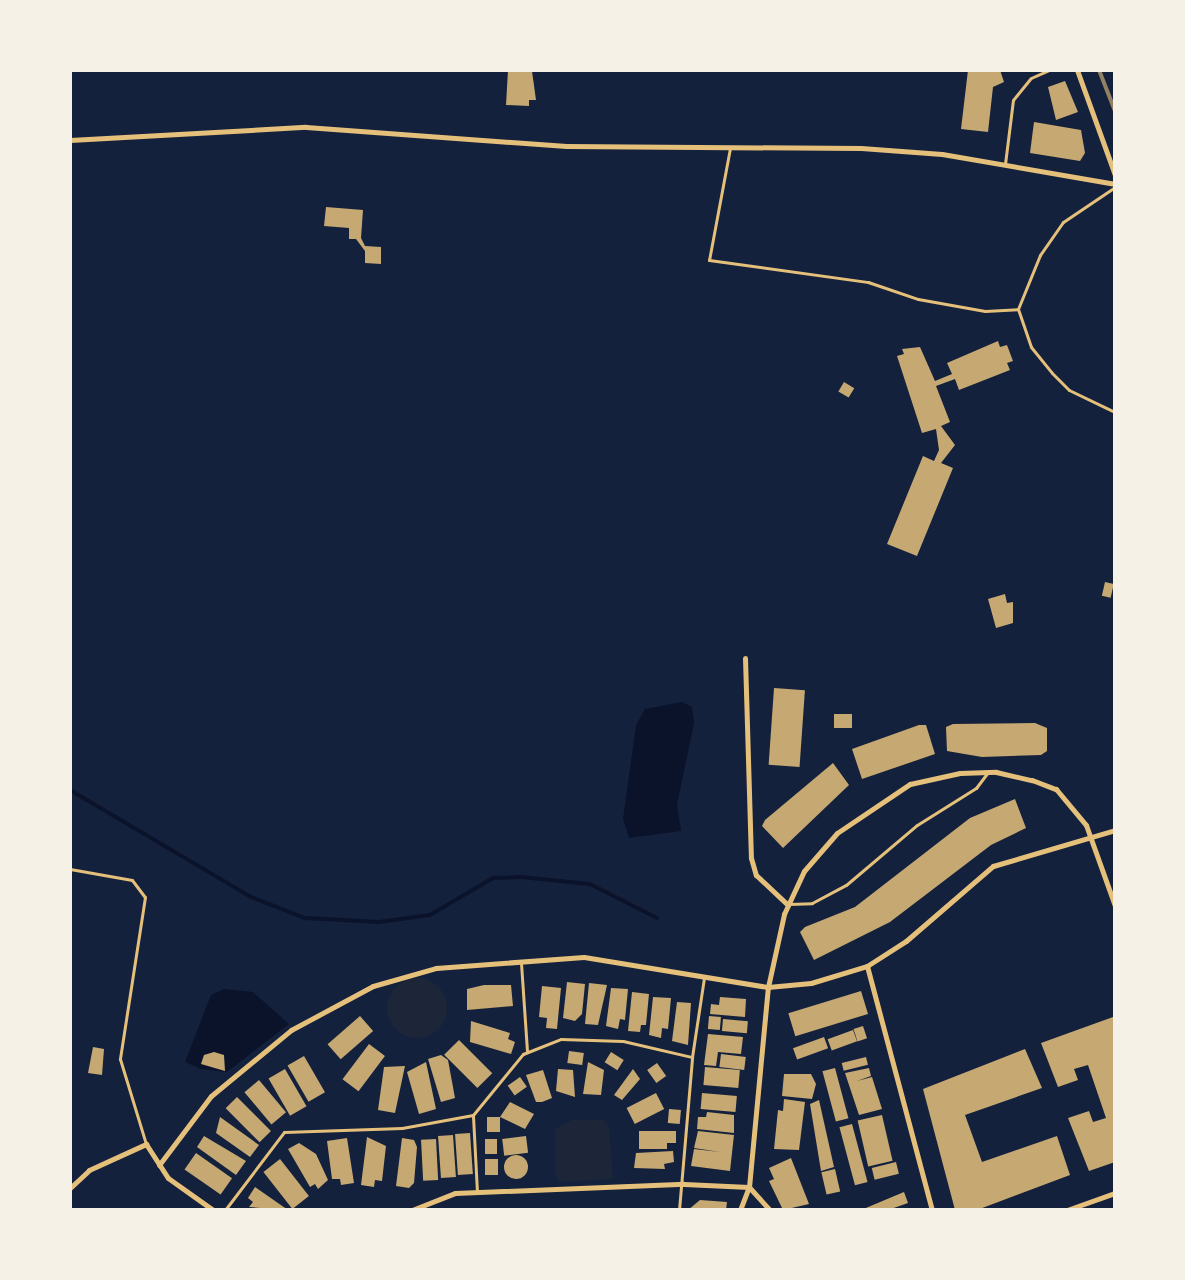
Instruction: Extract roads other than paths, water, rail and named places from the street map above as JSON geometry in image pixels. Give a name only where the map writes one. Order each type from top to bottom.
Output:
[{"type":"street","points":[[1077,70],[1115,175]]},
{"type":"street","points":[[70,140],[306,127],[475,142],[915,151],[1115,185]]},
{"type":"street","points":[[745,658],[751,858],[762,882],[788,905]]},
{"type":"street","points":[[740,1210],[749,1187],[768,987],[788,905],[804,871],[828,842],[870,808],[910,784],[988,772],[1056,789],[1091,839],[1115,906]]},
{"type":"street","points":[[159,1165],[211,1096],[291,1030],[373,986],[436,968],[584,957],[768,987],[811,983],[867,966],[906,941],[993,866],[1115,830]]},
{"type":"street","points":[[867,966],[932,1210]]},
{"type":"street","points":[[70,1188],[89,1170],[146,1144],[171,1181],[213,1210]]},
{"type":"street","points":[[412,1210],[455,1193],[684,1184],[749,1187],[770,1210]]},
{"type":"street","points":[[1067,1210],[1115,1193]]},
{"type":"lane","points":[[1005,164],[1013,100],[1031,78],[1049,70]]},
{"type":"lane","points":[[730,147],[709,260],[868,282],[918,299],[985,311],[1018,309]]},
{"type":"lane","points":[[1115,185],[1063,222],[1040,255],[1018,309],[1031,347],[1052,373],[1069,390],[1115,412]]},
{"type":"lane","points":[[788,905],[812,903],[846,885],[917,825],[976,788],[988,772]]},
{"type":"lane","points":[[70,869],[132,880],[145,897],[120,1059],[146,1144]]},
{"type":"lane","points":[[521,960],[527,1052]]},
{"type":"lane","points":[[679,1210],[684,1184],[692,1057],[704,978]]},
{"type":"lane","points":[[225,1210],[284,1132],[402,1128],[473,1115],[527,1052],[561,1039],[623,1041],[692,1057]]},
{"type":"lane","points":[[473,1115],[477,1193]]},
{"type":"waterway","points":[[70,790],[251,897],[305,918],[379,922],[430,915],[493,878],[521,877],[590,884],[657,918]]},
{"type":"railway","points":[[1099,70],[1115,111]]}]
